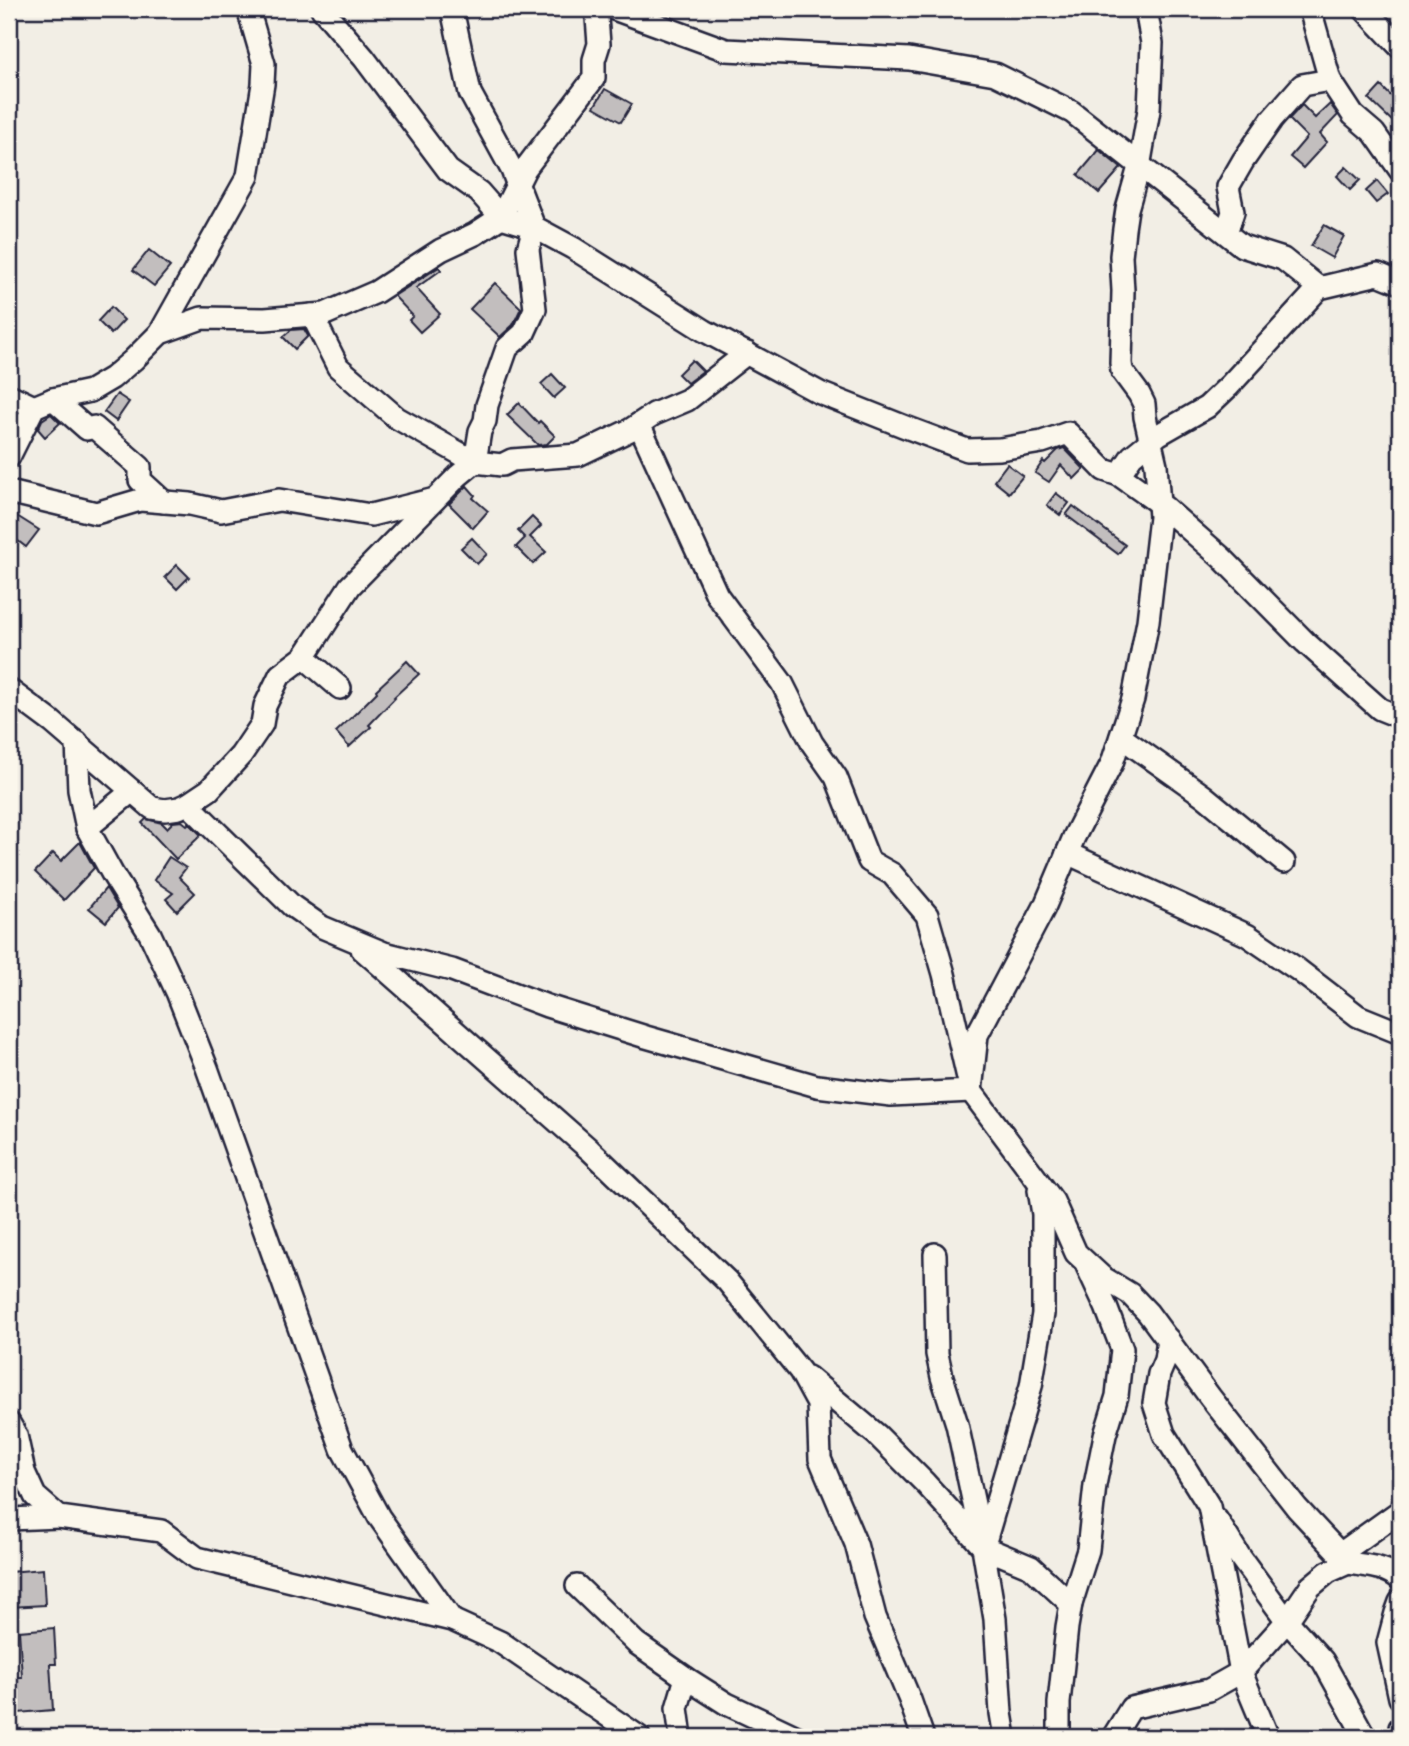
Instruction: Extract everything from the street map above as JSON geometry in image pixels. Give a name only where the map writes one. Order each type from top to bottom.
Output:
[{"type":"street","points":[[9,457],[44,403],[90,391],[134,360],[160,332],[248,176],[264,64],[248,9]]},
{"type":"street","points":[[322,9],[364,58],[447,170],[479,192],[501,216],[534,227],[573,248],[705,331],[820,393],[967,450],[1000,449],[1042,442],[1068,433],[1104,470],[1119,475],[1159,504],[1222,558],[1305,642],[1380,709],[1400,717]]},
{"type":"street","points":[[9,690],[77,742],[152,808],[165,810],[188,804],[209,790],[241,755],[262,724],[265,706],[280,675],[304,657],[350,586],[475,462],[489,398],[507,348],[524,333],[535,309],[528,249],[534,227],[513,170],[470,93],[453,9]]},
{"type":"street","points":[[160,332],[202,318],[265,319],[325,314],[376,292],[441,250],[475,234],[501,216],[525,169],[594,78],[594,60],[599,44],[595,9]]},
{"type":"street","points":[[614,9],[726,50],[909,59],[995,75],[1072,112],[1242,246],[1283,259],[1319,288]]},
{"type":"street","points":[[971,1091],[977,1035],[1044,908],[1067,853],[1112,763],[1133,699],[1148,621],[1160,517],[1156,465],[1144,404],[1122,371],[1121,363],[1121,256],[1127,209],[1139,167],[1149,110],[1152,43],[1146,9]]},
{"type":"street","points":[[1310,9],[1330,80],[1353,115],[1374,133],[1400,170]]},
{"type":"street","points":[[1364,9],[1400,47]]},
{"type":"street","points":[[1226,233],[1233,212],[1228,187],[1243,161],[1272,119],[1302,85],[1330,80]]},
{"type":"street","points":[[1119,475],[1132,456],[1151,441],[1207,407],[1319,288],[1378,274],[1400,283]]},
{"type":"street","points":[[312,315],[338,367],[397,418],[475,462],[502,465],[512,460],[578,455],[631,430],[654,414],[687,400],[747,353]]},
{"type":"street","points":[[9,395],[44,403],[87,429],[94,427],[140,467],[139,480],[164,502]]},
{"type":"street","points":[[639,424],[716,595],[782,684],[813,743],[836,777],[869,861],[892,874],[926,915],[944,974],[971,1091],[1053,1201],[1076,1252],[1102,1277],[1130,1294],[1148,1313],[1297,1508],[1344,1559],[1392,1572],[1400,1579]]},
{"type":"street","points":[[9,492],[96,513],[140,500],[190,504],[221,511],[279,500],[371,515],[437,498]]},
{"type":"street","points":[[304,657],[340,688]]},
{"type":"street","points":[[1121,737],[1204,796],[1284,862]]},
{"type":"street","points":[[77,742],[79,790],[87,828],[150,934],[182,1004],[342,1449],[379,1517],[452,1619]]},
{"type":"street","points":[[87,828],[132,791]]},
{"type":"street","points":[[188,804],[292,906],[323,927],[384,953],[452,970],[547,1006],[817,1086],[891,1095],[971,1091]]},
{"type":"street","points":[[1067,853],[1247,935],[1358,1016],[1400,1033]]},
{"type":"street","points":[[354,940],[590,1150],[727,1280],[800,1371],[818,1404],[820,1459],[856,1544],[875,1617],[923,1737]]},
{"type":"street","points":[[984,1547],[1031,1386],[1043,1314],[1044,1214],[1037,1180]]},
{"type":"street","points":[[935,1254],[937,1354],[957,1424],[984,1547],[995,1619],[1005,1737]]},
{"type":"street","points":[[1059,1737],[1059,1703],[1067,1627],[1088,1550],[1095,1485],[1104,1435],[1117,1396],[1122,1349],[1085,1261]]},
{"type":"street","points":[[1168,1339],[1154,1403],[1164,1434],[1240,1557],[1287,1621],[1324,1661],[1365,1737]]},
{"type":"street","points":[[800,1371],[877,1435],[984,1547],[1031,1567],[1072,1604]]},
{"type":"street","points":[[9,1423],[16,1435],[24,1472],[35,1496],[59,1517]]},
{"type":"street","points":[[1209,1506],[1241,1672],[1268,1737]]},
{"type":"street","points":[[1113,1737],[1131,1709],[1209,1690],[1241,1672],[1287,1621],[1310,1587],[1400,1511]]},
{"type":"street","points":[[9,1519],[59,1517],[161,1531],[197,1558],[452,1619],[500,1643],[639,1737],[645,1737]]},
{"type":"street","points":[[577,1586],[636,1643],[686,1678],[727,1703],[797,1737]]},
{"type":"street","points":[[1400,1602],[1388,1643],[1400,1698]]},
{"type":"street","points":[[681,1737],[677,1708],[686,1678]]},
{"type":"street","points":[[1400,1728],[1400,1737]]},
{"type":"building","points":[[1381,86],[1400,105],[1400,112],[1392,121],[1369,99]]},
{"type":"building","points":[[605,89],[632,104],[621,122],[594,107]]},
{"type":"building","points":[[1330,104],[1338,115],[1320,134],[1327,142],[1303,168],[1290,157],[1307,137],[1289,119],[1302,105],[1315,118]]},
{"type":"building","points":[[1099,150],[1121,168],[1099,193],[1078,175]]},
{"type":"building","points":[[1346,167],[1360,180],[1350,190],[1337,176]]},
{"type":"building","points":[[1377,181],[1388,194],[1376,203],[1366,191]]},
{"type":"building","points":[[1324,225],[1344,236],[1332,258],[1311,246]]},
{"type":"building","points":[[149,250],[170,267],[154,286],[133,270]]},
{"type":"building","points":[[439,267],[441,270],[416,288],[440,314],[420,332],[409,320],[413,316],[394,296]]},
{"type":"building","points":[[495,283],[521,308],[513,325],[500,337],[470,309]]},
{"type":"building","points":[[111,307],[124,320],[111,334],[98,321]]},
{"type":"building","points":[[304,329],[308,336],[295,349],[283,337],[291,330]]},
{"type":"building","points":[[692,360],[703,371],[687,383],[678,374]]},
{"type":"building","points":[[552,374],[565,388],[554,398],[541,384]]},
{"type":"building","points":[[117,394],[129,402],[116,421],[104,412]]},
{"type":"building","points":[[519,403],[555,436],[547,444],[538,445],[507,415]]},
{"type":"building","points":[[51,414],[60,423],[45,437],[38,429],[42,420]]},
{"type":"building","points":[[1064,448],[1084,469],[1074,479],[1061,465],[1049,482],[1035,473],[1043,461],[1045,463],[1058,450]]},
{"type":"building","points":[[1007,464],[1023,476],[1009,493],[994,481]]},
{"type":"building","points":[[467,486],[475,495],[473,498],[488,511],[473,528],[449,504]]},
{"type":"building","points":[[1056,493],[1069,503],[1060,515],[1047,505]]},
{"type":"building","points":[[1073,506],[1125,545],[1118,554],[1066,515]]},
{"type":"building","points":[[9,511],[39,530],[26,547],[9,534]]},
{"type":"building","points":[[532,517],[541,526],[530,537],[546,552],[533,564],[516,547],[525,538],[518,531]]},
{"type":"building","points":[[472,538],[487,554],[477,564],[461,548]]},
{"type":"building","points":[[177,565],[189,577],[177,589],[165,577]]},
{"type":"building","points":[[407,661],[419,674],[394,697],[369,725],[371,727],[349,747],[336,732]]},
{"type":"building","points":[[146,819],[162,823],[167,828],[173,822],[182,821],[187,825],[189,823],[201,835],[176,859],[142,823]]},
{"type":"building","points":[[80,842],[94,868],[64,900],[35,872],[53,853],[61,861]]},
{"type":"building","points":[[169,857],[186,868],[179,877],[195,893],[177,911],[166,899],[173,893],[154,880]]},
{"type":"building","points":[[106,888],[118,908],[106,922],[89,908]]},
{"type":"building","points":[[43,1569],[45,1605],[10,1607],[9,1572]]},
{"type":"building","points":[[54,1628],[56,1664],[50,1664],[53,1710],[18,1713],[16,1677],[22,1677],[19,1631]]}]
